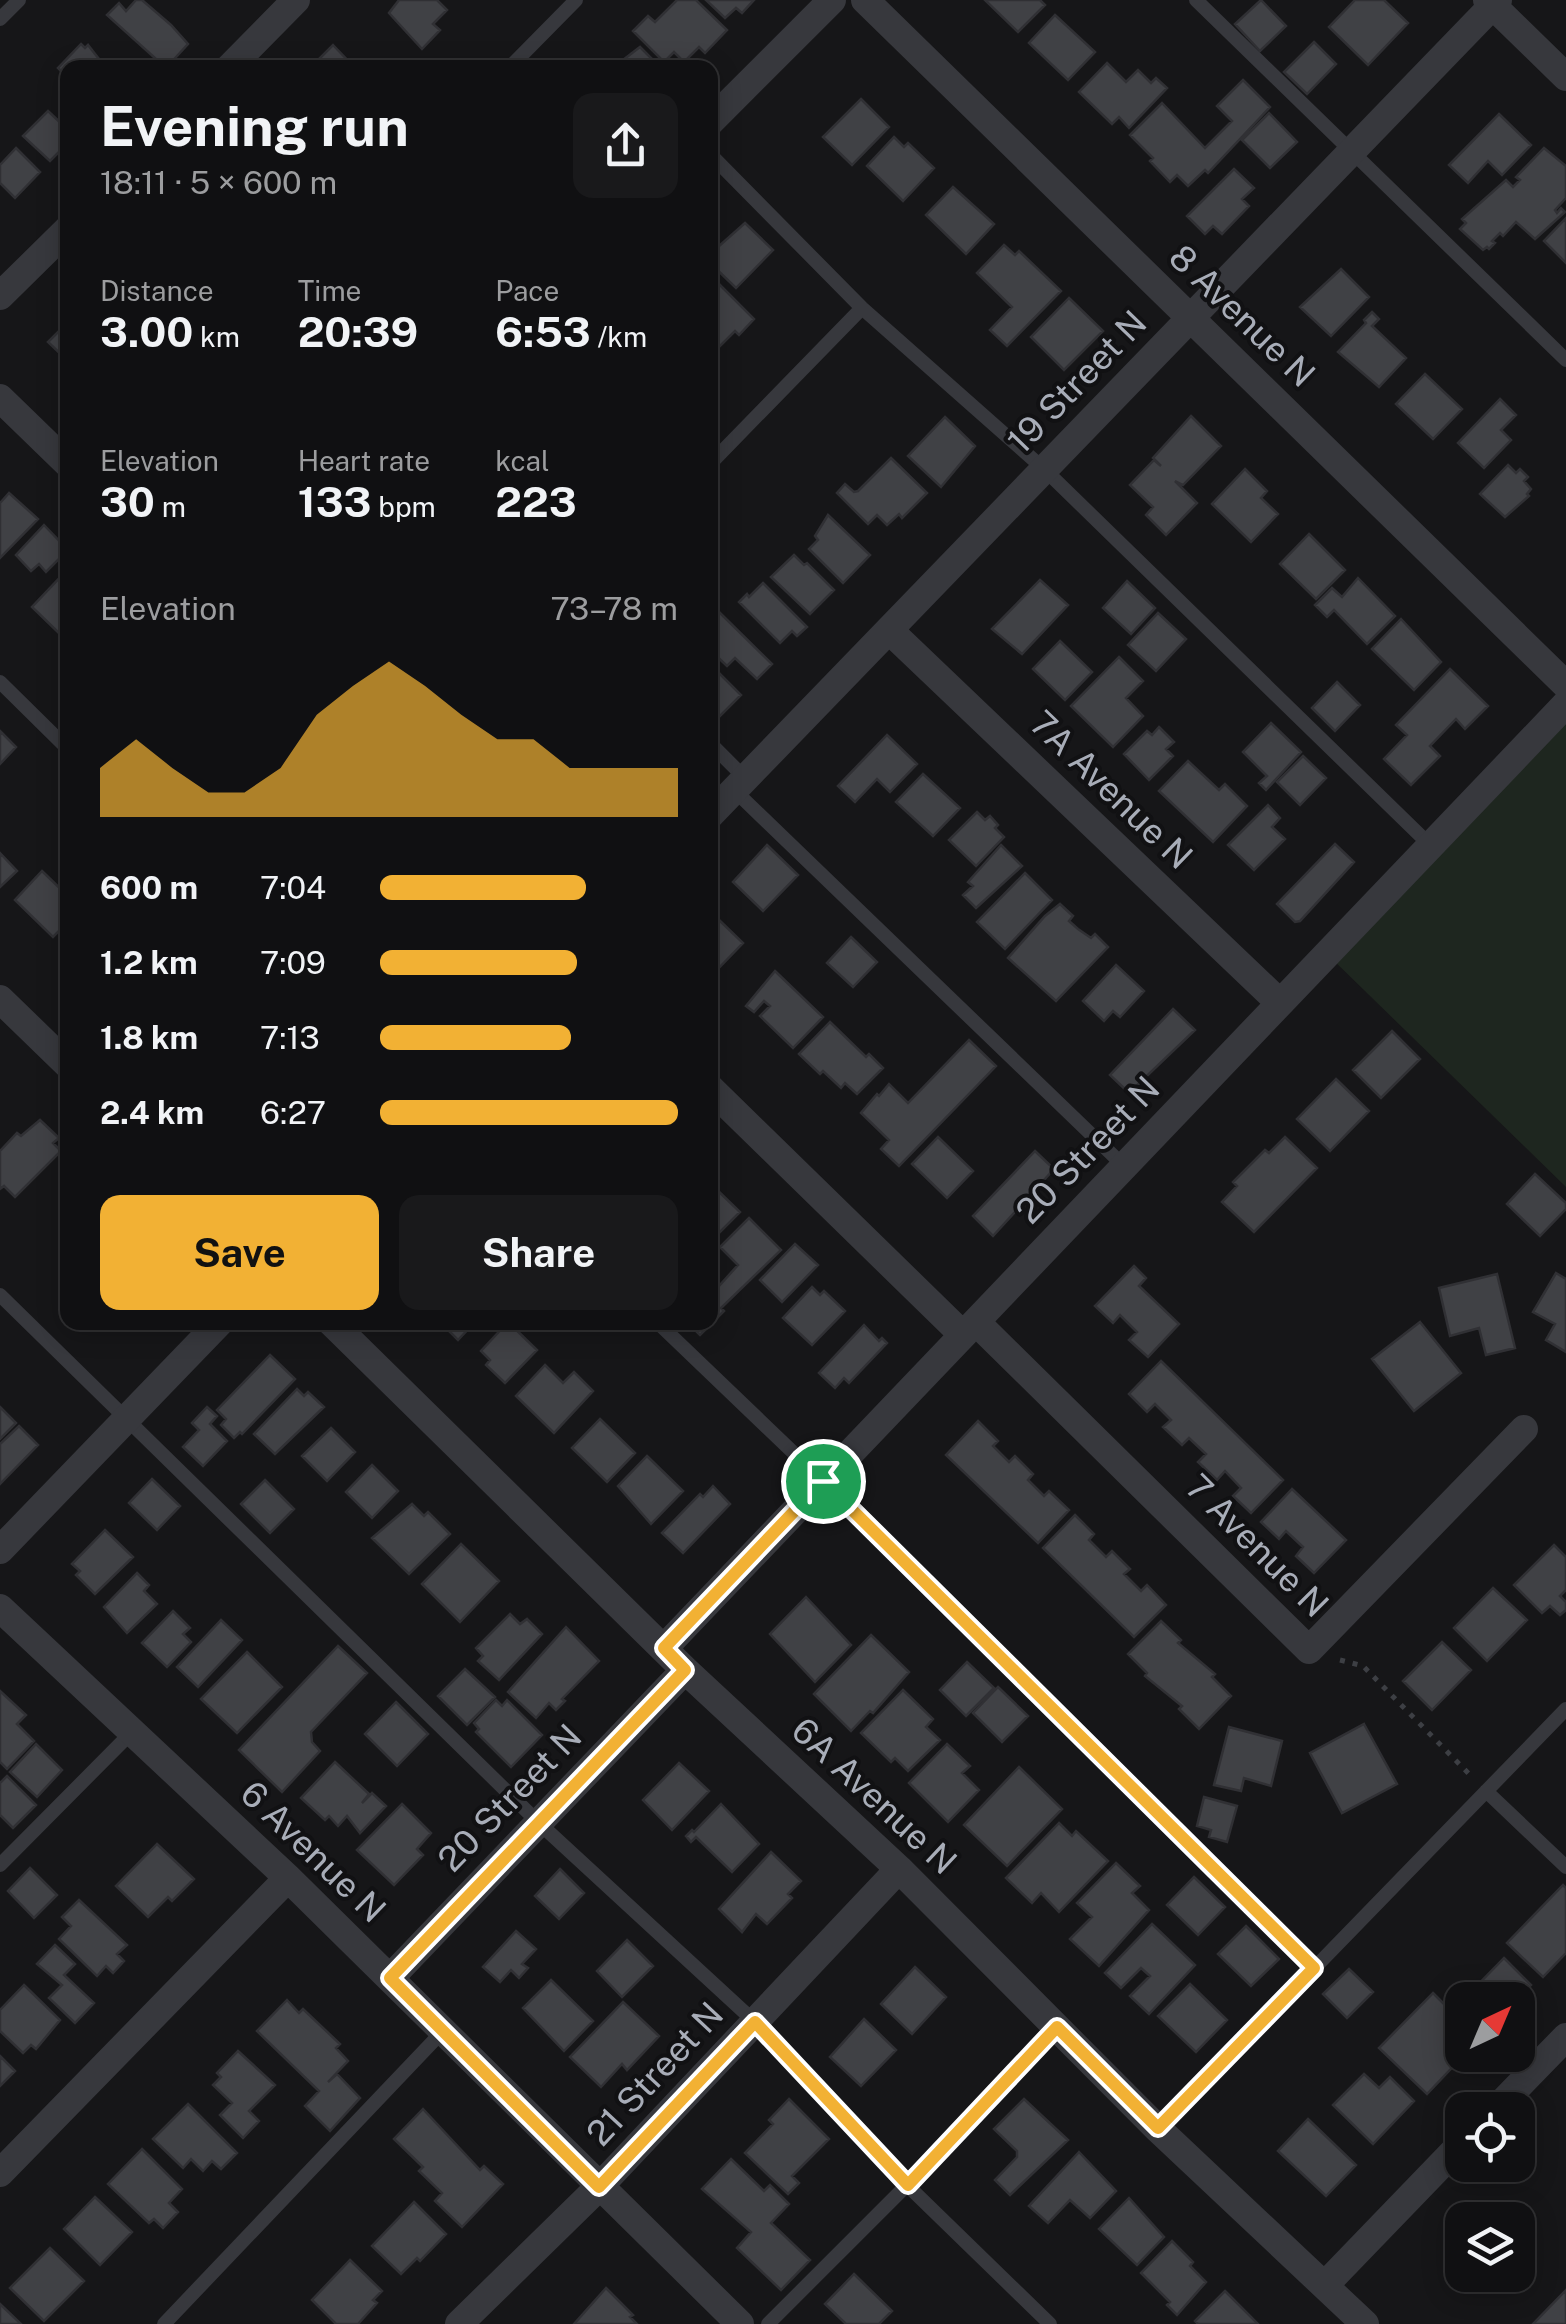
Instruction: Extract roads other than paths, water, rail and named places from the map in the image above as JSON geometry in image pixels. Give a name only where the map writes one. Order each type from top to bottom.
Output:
[{"type":"street","points":[[237,60],[296,0]]},
{"type":"street","points":[[718,114],[832,0]]},
{"type":"street","name":"8 Avenue N","points":[[866,0],[1566,685]]},
{"type":"street","points":[[1493,2],[1566,77]]},
{"type":"street","name":"19 Street N","points":[[718,807],[1493,2]]},
{"type":"street","points":[[0,296],[60,237]]},
{"type":"street","points":[[0,398],[60,456]]},
{"type":"street","name":"7A Avenue N","points":[[890,631],[1280,1003]]},
{"type":"street","name":"20 Street N","points":[[664,1648],[1566,704]]},
{"type":"street","points":[[0,999],[60,1057]]},
{"type":"street","name":"7 Avenue N","points":[[718,1095],[1309,1650],[1524,1429]]},
{"type":"street","points":[[0,1550],[212,1330]]},
{"type":"street","name":"6A Avenue N","points":[[339,1330],[685,1670],[899,1869],[1158,2128],[1365,2324]]},
{"type":"street","name":"6 Avenue N","points":[[0,1608],[288,1878],[740,2324]]},
{"type":"street","name":"20 Street N","points":[[390,1978],[685,1670]]},
{"type":"street","name":"21 Street N","points":[[459,2324],[599,2187],[899,1869]]},
{"type":"street","points":[[0,2173],[288,1878]]},
{"type":"street","points":[[1512,2092],[1566,2036]]},
{"type":"street","points":[[1325,2285],[1445,2161]]},
{"type":"lane","points":[[0,20],[18,0]]},
{"type":"lane","points":[[518,60],[576,0]]},
{"type":"lane","points":[[1196,0],[1566,360]]},
{"type":"lane","points":[[718,162],[862,308],[1044,469],[1431,846]]},
{"type":"lane","points":[[718,456],[862,308]]},
{"type":"lane","points":[[0,682],[60,741]]},
{"type":"lane","points":[[718,754],[740,784],[1124,1166]]},
{"type":"lane","points":[[0,1295],[539,1823],[755,2022],[908,2185],[1050,2324]]},
{"type":"lane","points":[[665,1330],[1314,1968]]},
{"type":"lane","points":[[1158,2128],[1566,1710]]},
{"type":"lane","points":[[0,1866],[132,1732]]},
{"type":"lane","points":[[1486,1791],[1566,1867]]},
{"type":"lane","points":[[768,2324],[908,2185],[1057,2027]]},
{"type":"lane","points":[[164,2324],[443,2031]]}]
